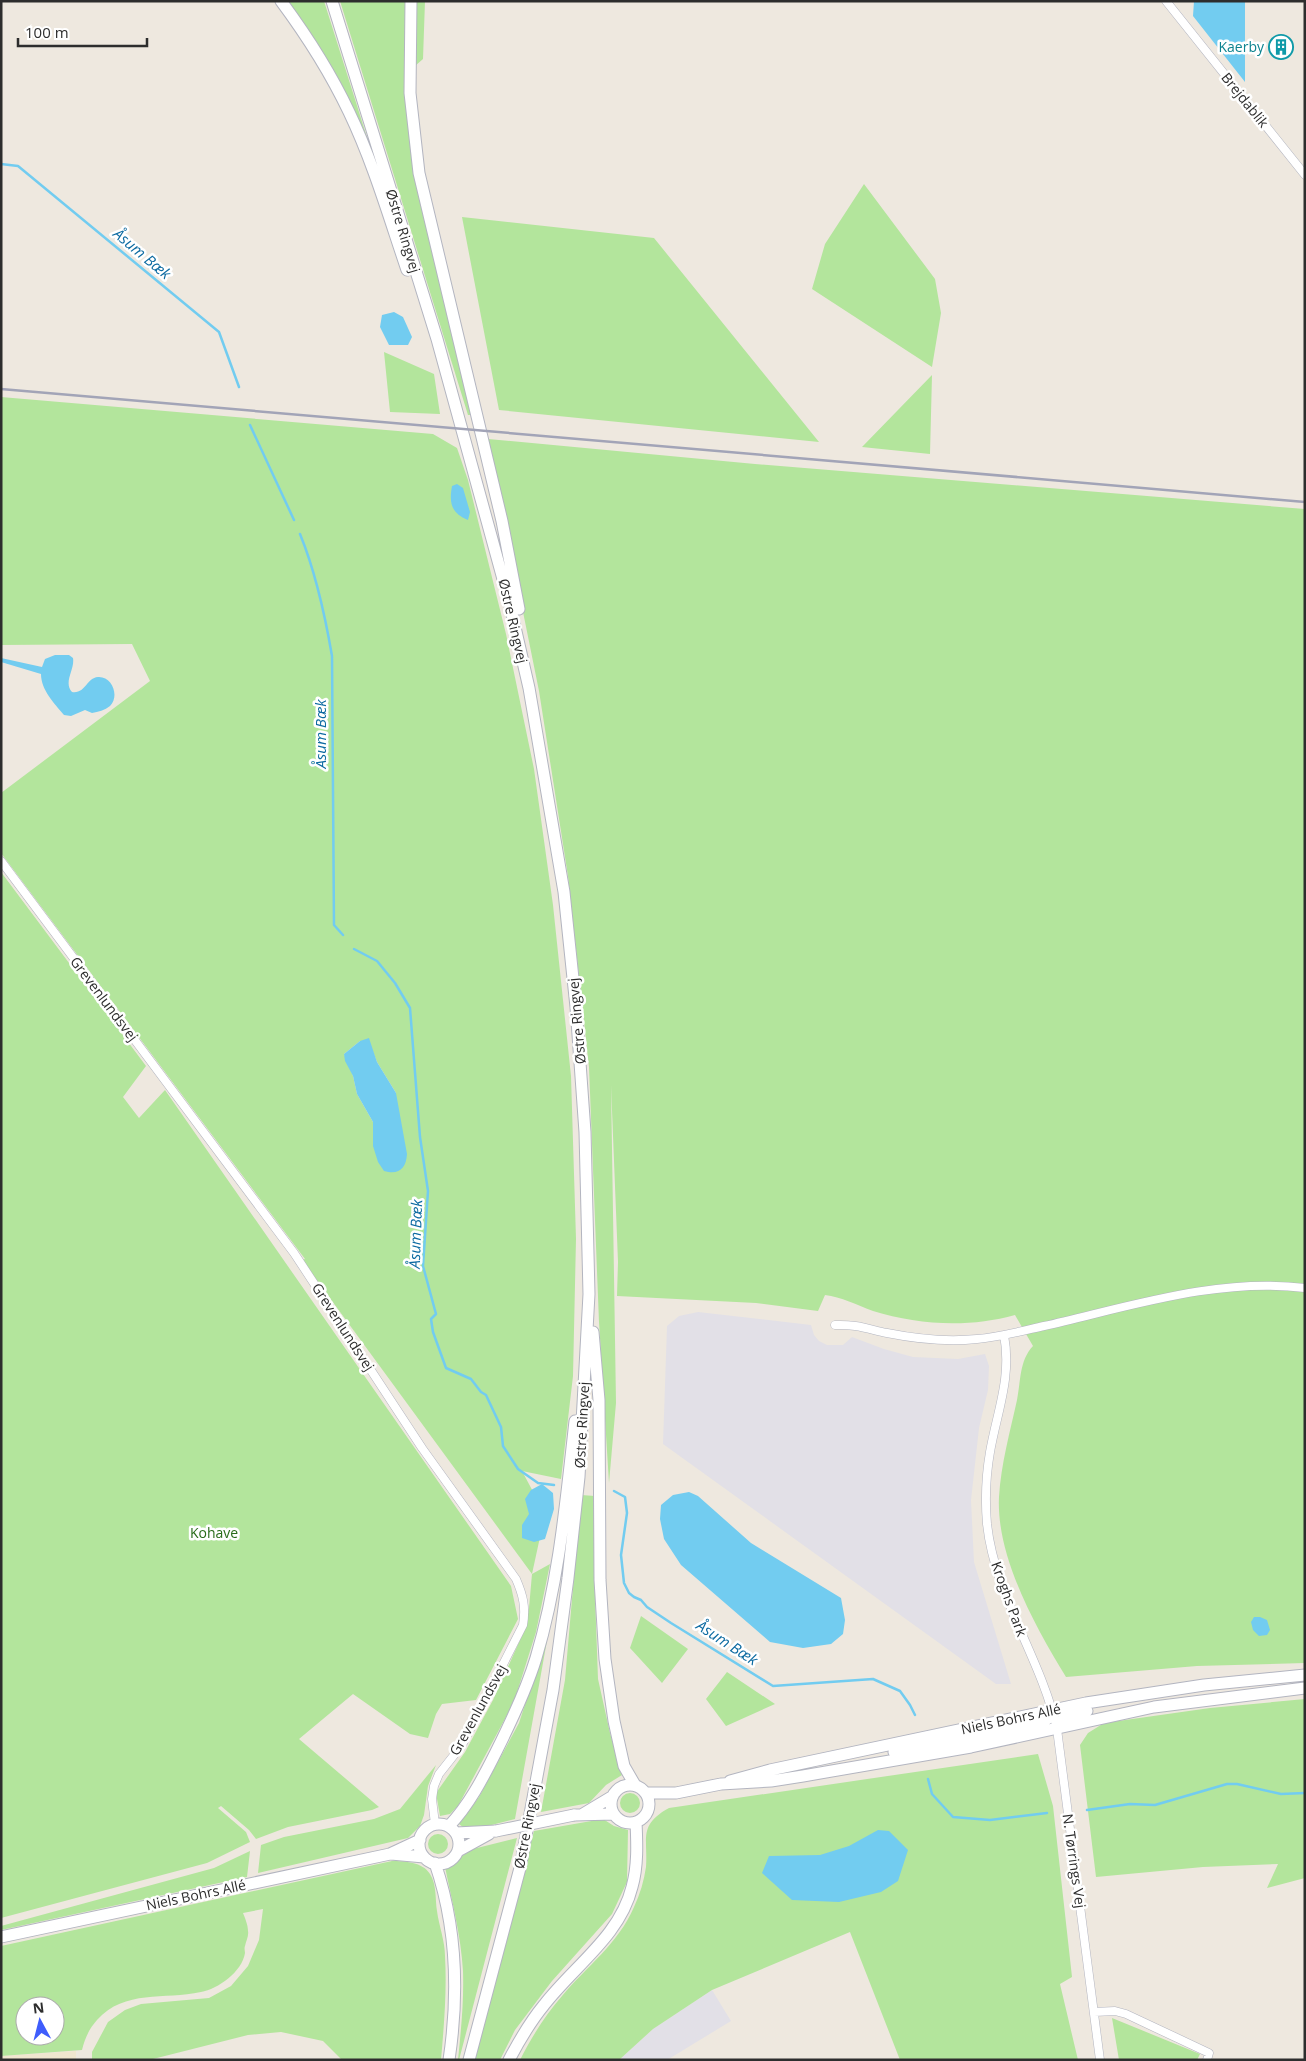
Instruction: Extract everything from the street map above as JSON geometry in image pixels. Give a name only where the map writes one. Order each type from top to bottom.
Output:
[{"type":"main road","points":[[281,1],[303,31],[328,71],[349,112],[367,156],[412,282],[437,339]]},
{"type":"main road","name":"Østre Ringvej","points":[[332,1],[437,339],[509,600],[529,688],[564,892],[576,1007],[585,1132],[589,1294],[579,1477],[553,1690],[520,1868],[470,2060]]},
{"type":"main road","points":[[411,1],[410,93],[419,172],[502,521],[519,609],[529,688]]},
{"type":"main road","points":[[589,1294],[599,1400],[601,1457],[600,1580],[605,1659],[614,1721],[624,1766],[635,1786],[646,1793],[649,1800],[649,1809],[643,1818],[636,1822],[624,1822],[614,1814],[611,1805],[613,1796]]},
{"type":"main road","points":[[458,1851],[459,1844],[453,1830],[513,1719],[536,1659],[552,1596],[561,1540],[575,1417],[584,1383]]},
{"type":"main road","name":"Niels Bohrs Allé","points":[[721,1784],[770,1770],[1052,1710],[1154,1691],[1305,1675]]},
{"type":"main road","points":[[1057,1729],[1061,1720],[1066,1716],[1080,1712],[1180,1694],[1254,1685],[1266,1679]]},
{"type":"main road","name":"Niels Bohrs Allé","points":[[646,1793],[676,1793],[721,1784],[770,1781],[971,1746],[1154,1707],[1305,1688]]},
{"type":"main road","points":[[770,1781],[807,1770],[1039,1724],[1050,1717],[1052,1710]]},
{"type":"main road","points":[[579,1814],[613,1796],[622,1787],[635,1786]]},
{"type":"main road","name":"Niels Bohrs Allé","points":[[649,1809],[676,1793]]},
{"type":"main road","points":[[449,2060],[454,2028],[455,1980],[452,1932],[442,1884],[430,1860],[420,1849],[420,1840],[425,1830],[435,1824],[442,1824],[453,1830],[493,1832],[579,1814],[614,1814]]},
{"type":"main road","points":[[510,2060],[520,2039],[544,2004],[605,1938],[623,1911],[632,1887],[637,1854],[636,1822]]},
{"type":"main road","points":[[430,1860],[449,1861],[458,1851],[493,1832]]},
{"type":"main road","name":"Niels Bohrs Allé","points":[[1,1937],[390,1854],[420,1840]]},
{"type":"main road","name":"Niels Bohrs Allé","points":[[390,1854],[430,1860]]},
{"type":"street","name":"Brejdablik","points":[[1166,1],[1305,175]]},
{"type":"street","name":"Grevenlundsvej","points":[[1,861],[294,1253],[422,1448],[516,1579],[524,1596],[525,1611],[523,1625],[462,1745],[439,1774],[434,1786],[432,1806],[435,1824]]},
{"type":"street","points":[[835,1325],[855,1324],[888,1333],[945,1341],[1004,1336],[1218,1288],[1250,1285],[1305,1288]]},
{"type":"street","name":"Kroghs Park","points":[[1004,1336],[1008,1360],[1002,1402],[990,1451],[987,1481],[987,1523],[995,1569],[1052,1710]]},
{"type":"street","name":"N. Tørrings Vej","points":[[1052,1710],[1057,1729],[1100,2060]]},
{"type":"street","points":[[1094,2012],[1114,2011],[1126,2014],[1209,2053],[1207,2060]]},
{"type":"shaded area","points":[[698,1312],[811,1325],[814,1335],[819,1341],[827,1345],[843,1345],[852,1337],[913,1357],[958,1359],[985,1354],[989,1366],[988,1390],[979,1428],[971,1500],[974,1562],[1011,1684],[996,1684],[663,1444],[667,1326],[679,1316]]},
{"type":"shaded area","points":[[712,1990],[731,2021],[667,2060],[619,2060],[653,2029]]},
{"type":"shaded area","points":[[76,2051],[76,2060],[1,2060],[1,2056]]},
{"type":"green space","points":[[286,1],[324,1],[371,150]]},
{"type":"green space","points":[[340,1],[407,1],[409,125],[472,415],[468,415]]},
{"type":"green space","points":[[415,1],[425,1],[423,59],[415,66]]},
{"type":"green space","points":[[864,184],[935,279],[941,313],[932,367],[812,289],[825,244]]},
{"type":"green space","points":[[462,217],[654,238],[819,442],[499,410]]},
{"type":"green space","points":[[384,352],[434,374],[440,414],[390,412]]},
{"type":"green space","points":[[932,375],[930,454],[862,447]]},
{"type":"green space","points":[[1,397],[433,434],[457,448],[468,480],[506,634],[534,769],[553,905],[571,1076],[576,1239],[573,1376],[561,1479],[522,1471],[545,1514],[532,1574],[302,1260],[305,1259],[1,853],[1,793],[150,681],[132,644],[1,645]],"holes":[[[360,1041],[370,1044],[377,1062],[396,1093],[373,1131],[373,1122],[357,1094],[353,1076],[344,1054]]]},
{"type":"green space","points":[[488,439],[755,464],[1305,509],[1305,1663],[1197,1666],[1066,1677],[1042,1637],[1020,1591],[1004,1544],[1000,1520],[999,1497],[1004,1460],[1017,1400],[1021,1371],[1025,1358],[1033,1346],[1015,1315],[980,1322],[944,1323],[890,1316],[843,1299],[825,1295],[818,1311],[756,1303],[617,1296],[618,1262],[611,1085],[616,1403],[609,1483],[599,1322],[589,1067],[568,876],[539,691]]},
{"type":"green space","name":"Kohave","points":[[1,872],[146,1066],[123,1097],[139,1118],[165,1090],[511,1586],[518,1619],[476,1700],[442,1704],[436,1714],[428,1738],[410,1734],[353,1694],[299,1739],[379,1807],[288,1827],[256,1839],[249,1830],[221,1806],[218,1808],[246,1832],[250,1842],[207,1863],[1,1918]]},
{"type":"green space","points":[[581,1495],[595,1496],[594,1568],[598,1679],[622,1775],[606,1785],[589,1803],[541,1812],[565,1680]]},
{"type":"green space","points":[[550,1564],[536,1632],[514,1702],[458,1806],[450,1814],[440,1816],[436,1793],[465,1752],[493,1700],[525,1629],[532,1574]]},
{"type":"green space","points":[[553,1607],[515,1819],[468,1831],[459,1824],[479,1797],[519,1723]]},
{"type":"green space","points":[[641,1616],[688,1649],[662,1683],[630,1648]]},
{"type":"green space","points":[[727,1672],[775,1704],[726,1726],[706,1699]]},
{"type":"green space","points":[[1305,1699],[1305,1878],[1267,1888],[1278,1864],[1203,1867],[1096,1877],[1080,1745],[1088,1733],[1104,1723],[1210,1708]]},
{"type":"green space","points":[[1038,1754],[1053,1806],[1072,1977],[1060,1984],[1078,2060],[900,2060],[850,1932],[712,1990],[653,2029],[619,2060],[520,2060],[550,2010],[620,1932],[634,1907],[642,1887],[646,1867],[646,1840],[649,1826],[659,1814],[669,1808]]},
{"type":"green space","points":[[436,1765],[428,1786],[424,1815],[420,1826],[408,1838],[258,1873],[261,1845],[284,1837],[374,1819],[400,1809]]},
{"type":"green space","points":[[630,1793],[637,1796],[640,1803],[637,1810],[630,1813],[623,1810],[620,1803],[623,1796]]},
{"type":"green space","points":[[603,1819],[614,1826],[628,1830],[627,1882],[612,1914],[552,1981],[515,2030],[500,2060],[474,2060],[534,1831]]},
{"type":"green space","points":[[438,1834],[445,1837],[448,1844],[445,1851],[438,1854],[431,1851],[428,1844],[431,1837]]},
{"type":"green space","points":[[517,1838],[458,2060],[463,2004],[463,1971],[458,1932],[445,1867],[473,1849]]},
{"type":"green space","points":[[250,1851],[247,1877],[1,1930],[1,1926],[214,1868]]},
{"type":"green space","points":[[392,1861],[413,1863],[423,1867],[432,1878],[444,1945],[446,1969],[441,2060],[342,2060],[323,2041],[281,2032],[248,2035],[149,2060],[92,2060],[92,2052],[108,2022],[125,2010],[141,2004],[209,1998],[231,1986],[248,1966],[259,1940],[263,1909],[243,1913],[247,1924],[248,1937],[243,1960],[234,1973],[215,1987],[201,1992],[146,1997],[120,2004],[108,2010],[94,2023],[82,2050],[1,2056],[1,1946]]},
{"type":"green space","points":[[1112,2018],[1200,2054],[1197,2060],[1119,2060]]},
{"type":"water","points":[[1194,1],[1245,1],[1245,82],[1193,16]]},
{"type":"water","points":[[394,312],[403,317],[412,337],[408,345],[389,345],[380,327],[382,315]]},
{"type":"water","points":[[457,484],[463,488],[470,512],[468,520],[458,514],[452,507],[452,486]]},
{"type":"water","points":[[55,655],[69,655],[73,658],[69,680],[72,692],[80,691],[91,680],[98,677],[111,683],[114,697],[110,706],[94,713],[85,710],[71,716],[64,715],[46,691],[41,674],[1,662],[1,658],[42,667],[45,659]]},
{"type":"water","points":[[369,1038],[377,1062],[396,1093],[407,1154],[405,1164],[401,1170],[394,1172],[384,1171],[378,1162],[373,1146],[373,1122],[357,1094],[353,1076],[345,1061],[344,1054],[360,1041]]},
{"type":"water","points":[[542,1484],[553,1493],[554,1509],[545,1539],[534,1542],[522,1538],[522,1525],[529,1514],[525,1499],[531,1490]]},
{"type":"water","points":[[689,1492],[698,1496],[751,1543],[841,1598],[845,1620],[843,1634],[831,1644],[803,1648],[770,1642],[681,1565],[664,1539],[660,1519],[661,1505],[673,1495]]},
{"type":"water","points":[[1254,1617],[1267,1620],[1270,1630],[1267,1635],[1259,1636],[1253,1630],[1251,1622]]},
{"type":"water","points":[[878,1830],[889,1831],[908,1850],[898,1881],[881,1892],[839,1902],[792,1900],[762,1873],[769,1856],[820,1855],[849,1846]]},
{"type":"waterway","name":"Åsum Bæk","points":[[1,164],[18,166],[219,332],[239,387]]},
{"type":"waterway","name":"Åsum Bæk","points":[[250,425],[294,520]]},
{"type":"waterway","name":"Åsum Bæk","points":[[300,534],[319,594],[332,656],[334,925],[343,935]]},
{"type":"waterway","name":"Åsum Bæk","points":[[354,949],[377,961],[395,983],[410,1008],[420,1137],[428,1191],[423,1266],[436,1314],[431,1319],[433,1332],[446,1368],[471,1379],[481,1392],[486,1395],[501,1427],[503,1446],[518,1469],[538,1483],[554,1485]]},
{"type":"waterway","name":"Åsum Bæk","points":[[614,1491],[625,1497],[627,1513],[621,1555],[624,1583],[629,1593],[641,1600],[647,1607],[773,1686],[873,1679],[900,1691],[915,1715]]},
{"type":"waterway","name":"Åsum Bæk","points":[[928,1779],[932,1794],[953,1817],[990,1820],[1047,1813]]},
{"type":"waterway","name":"Åsum Bæk","points":[[1087,1810],[1130,1804],[1155,1805],[1227,1784],[1237,1784],[1281,1794],[1305,1793]]},
{"type":"railway","points":[[1,389],[1305,502]]},
{"type":"place","name":"Kaerby","points":[[1281,47]]}]
